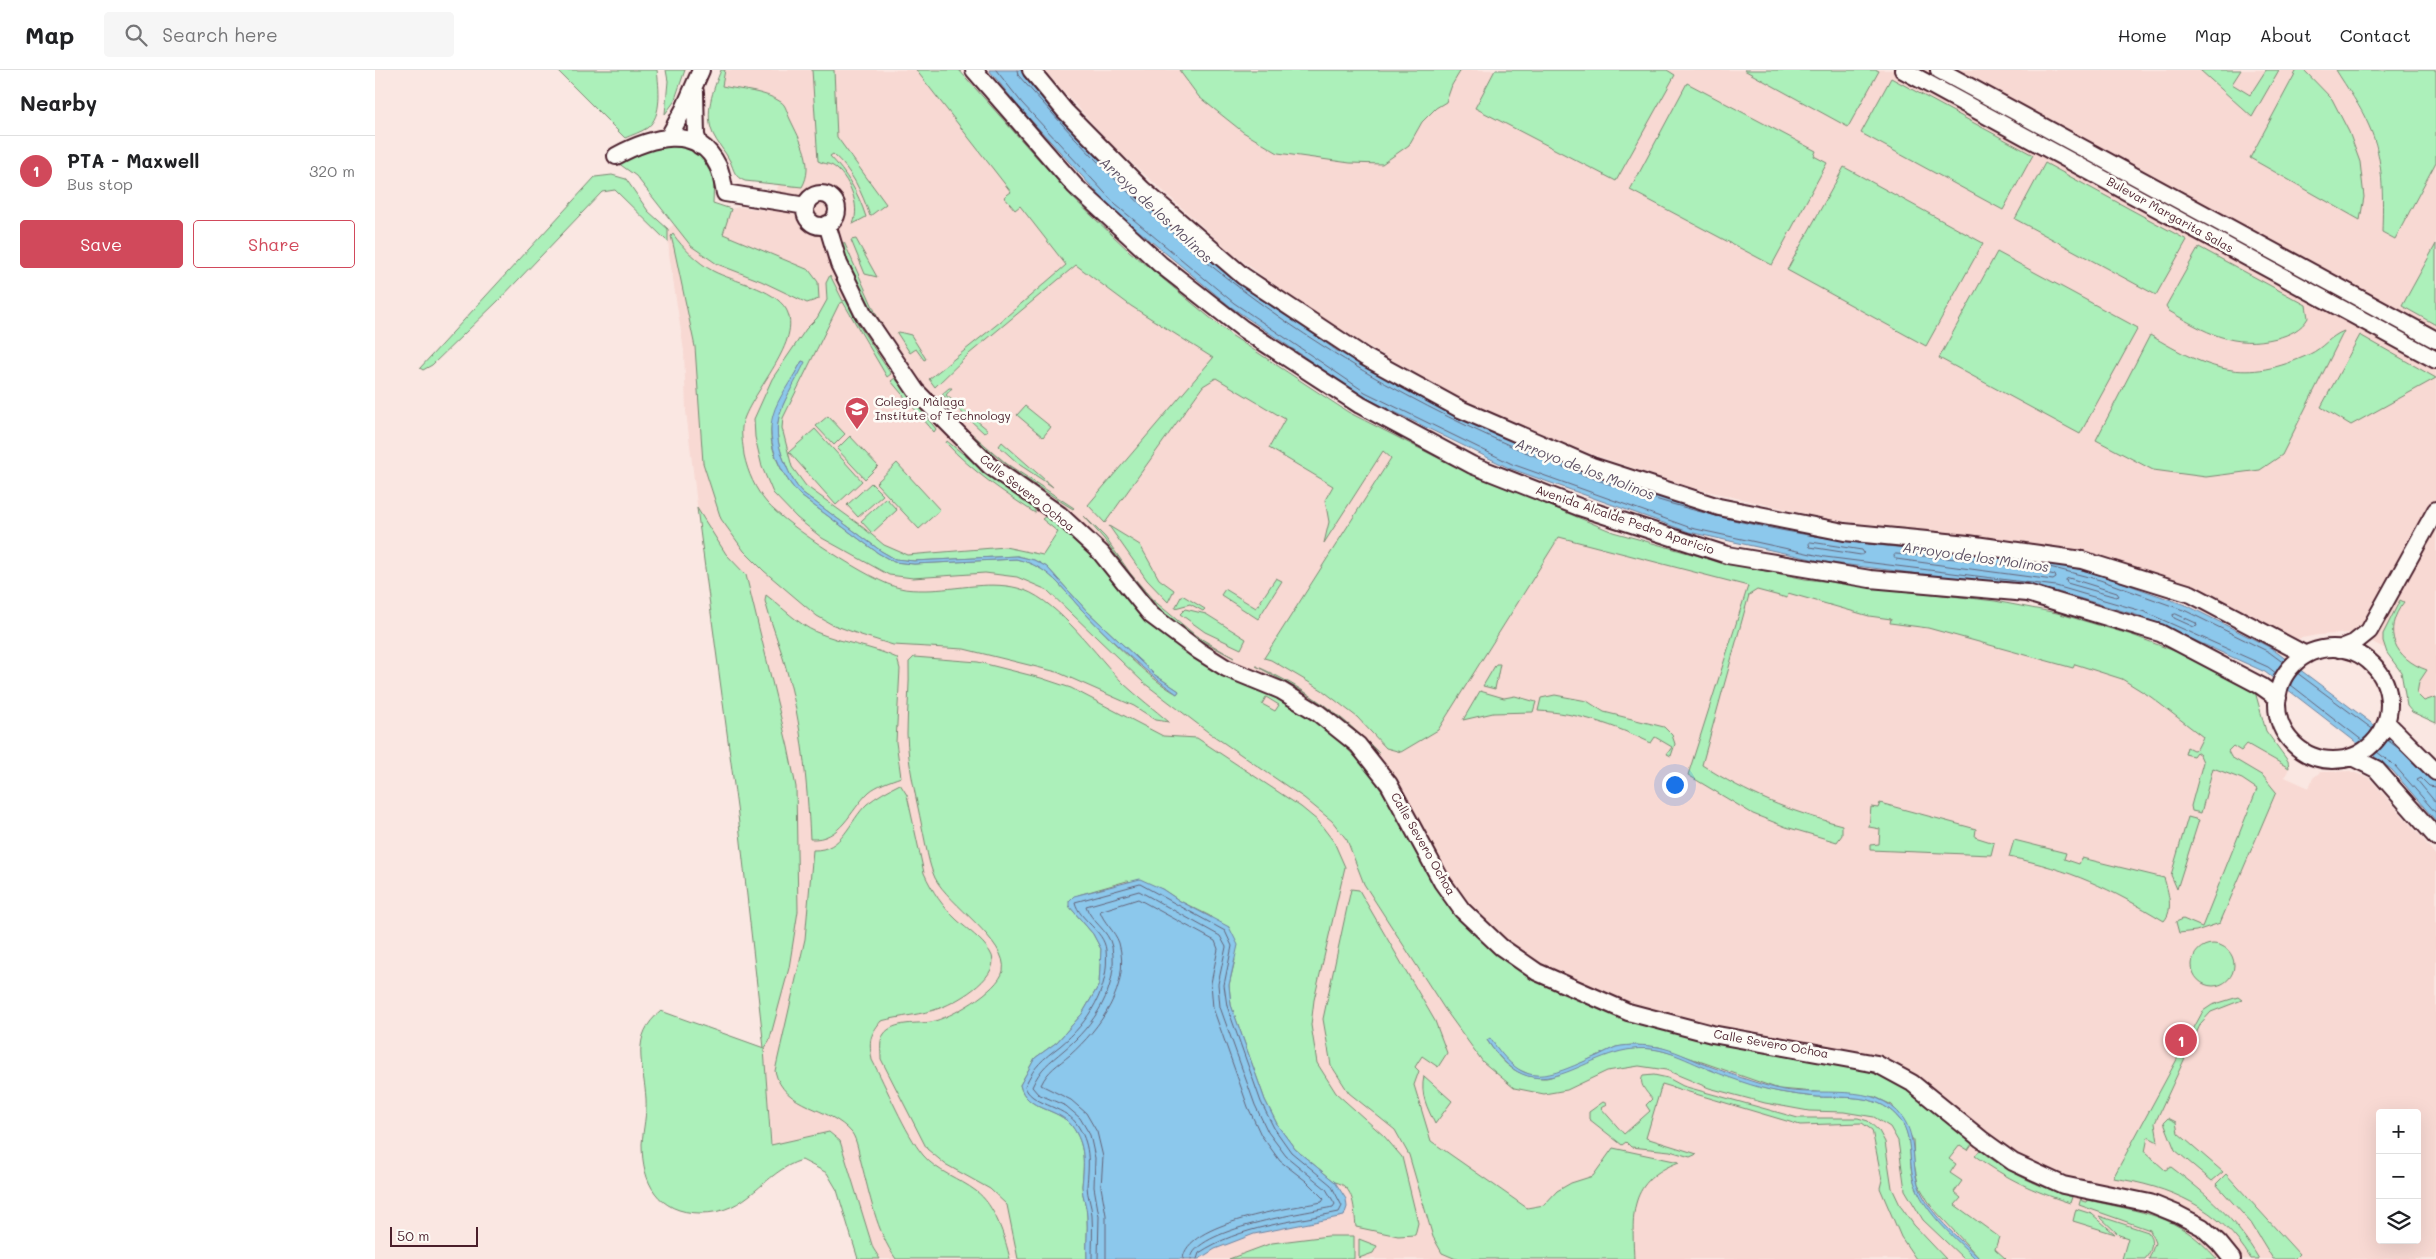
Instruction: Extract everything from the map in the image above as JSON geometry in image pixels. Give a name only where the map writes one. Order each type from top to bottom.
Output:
[{"type":"street","points":[[668,138],[695,87],[701,70]]},
{"type":"street","name":"Avenida Alcalde Pedro Aparicio","points":[[974,70],[1075,186],[1160,264],[1243,329],[1343,394],[1472,465],[1579,508],[1727,555],[1870,579],[2027,593],[2160,634],[2261,686],[2278,698]]},
{"type":"street","points":[[1031,70],[1065,111],[1142,189],[1243,276],[1365,357],[1460,409],[1592,466],[1719,507],[1844,532],[1968,544],[2082,560],[2191,594],[2306,655]]},
{"type":"street","name":"Bulevar Margarita Salas","points":[[1903,70],[2436,360]]},
{"type":"street","name":"Bulevar Margarita Salas","points":[[1939,70],[2436,340]]},
{"type":"street","points":[[695,87],[697,136],[700,146]]},
{"type":"street","points":[[616,156],[640,143],[668,138],[685,138],[707,149],[718,167],[725,193],[806,206]]},
{"type":"street","points":[[816,194],[828,195],[836,203],[837,214],[827,224],[818,225],[808,218],[806,206],[811,197],[816,194]]},
{"type":"street","name":"Calle Severo Ochoa","points":[[827,224],[839,264],[863,313],[916,391],[990,466],[1060,515],[1101,553],[1151,615],[1199,651],[1226,668],[1280,690],[1318,714],[1358,745],[1389,784],[1442,882],[1462,910],[1501,947],[1537,972],[1628,1012],[1713,1034],[1877,1064],[1912,1083],[1981,1139],[2013,1162],[2063,1185],[2150,1203],[2177,1214],[2202,1227],[2232,1259]]},
{"type":"street","points":[[2339,649],[2354,643],[2369,631],[2436,510]]},
{"type":"street","points":[[2369,631],[2369,653],[2375,665],[2388,691],[2387,723],[2379,737],[2352,757],[2335,760],[2312,756],[2294,744],[2281,724],[2277,704],[2281,682],[2290,668],[2306,655],[2321,649],[2339,649],[2357,653],[2375,665]]},
{"type":"street","points":[[2387,723],[2436,772]]},
{"type":"street","points":[[2352,757],[2376,769],[2436,837]]},
{"type":"shaded area","points":[[721,70],[952,70],[1087,245],[1474,499],[2074,650],[2289,768],[2285,777],[2309,788],[2313,778],[2320,772],[2350,771],[2369,778],[2436,856],[2436,1259],[880,1259],[873,1248],[840,1141],[829,1132],[772,1145],[764,1049],[738,815],[705,573],[686,411],[684,351],[669,254],[668,229],[679,221],[739,207],[774,211],[778,185],[739,179],[713,135],[709,122],[710,101]]},
{"type":"shaded area","points":[[1044,70],[2336,70],[2370,127],[2379,161],[2382,232],[2395,239],[2436,162],[2436,244],[2402,306],[2436,325],[2436,705],[2412,712],[2407,706],[2401,672],[2386,649],[2355,633],[2318,635],[2296,639],[2231,605],[2160,577],[2079,553],[2013,540],[1833,520],[1689,487],[1591,454],[1466,402],[1317,317],[1232,253],[1114,147]]},
{"type":"green space","points":[[557,70],[657,70],[659,101],[656,116],[647,128],[625,138]]},
{"type":"green space","points":[[666,70],[685,70],[674,102],[665,114],[668,81]]},
{"type":"green space","points":[[721,70],[725,70],[722,86],[768,95],[784,105],[802,144],[807,161],[806,179],[802,187],[745,181],[736,175],[710,126],[709,110]]},
{"type":"green space","points":[[812,70],[834,70],[837,137],[886,204],[870,216],[856,182],[846,167],[833,154],[830,156],[851,184],[866,217],[853,224],[856,209],[848,184],[833,166],[818,161]]},
{"type":"green space","points":[[916,70],[959,70],[1072,197],[1129,251],[1231,335],[1348,412],[1450,464],[1613,532],[1717,561],[1805,579],[1995,601],[2057,613],[2132,635],[2185,655],[2243,684],[2256,695],[2266,731],[2288,761],[2289,768],[2247,744],[2241,751],[2233,746],[2228,751],[2231,757],[2263,776],[2276,792],[2220,923],[2196,931],[2179,933],[2176,922],[2183,919],[2202,927],[2257,789],[2242,779],[2213,768],[2201,813],[2192,811],[2191,806],[2203,762],[2200,755],[2196,752],[2193,756],[2185,754],[2187,747],[2193,750],[2197,749],[2203,737],[2151,697],[2122,679],[2075,664],[2073,668],[1928,628],[1890,623],[1891,619],[1869,616],[1788,593],[1787,598],[1757,590],[1749,595],[1702,765],[1719,776],[1769,801],[1842,825],[1842,835],[1837,842],[1786,827],[1753,814],[1688,775],[1748,586],[1559,537],[1438,730],[1401,752],[1386,748],[1357,717],[1322,690],[1271,660],[1264,658],[1391,458],[1383,451],[1324,543],[1329,522],[1325,500],[1333,486],[1269,448],[1285,419],[1216,378],[1203,386],[1105,523],[1088,505],[1213,358],[1131,306],[1076,265],[969,354],[935,387],[929,379],[1000,322],[1066,265],[1020,206],[1015,210],[1004,197],[1011,192]]},
{"type":"green space","points":[[1179,70],[1461,70],[1452,85],[1446,102],[1436,108],[1422,122],[1409,145],[1382,164],[1350,163],[1278,153],[1243,132],[1199,97]]},
{"type":"green space","points":[[1495,70],[1667,70],[1675,75],[1616,181],[1475,108]]},
{"type":"green space","points":[[1744,70],[1877,70],[1879,71],[1848,127]]},
{"type":"green space","points":[[2200,70],[2241,70],[2232,84],[2250,95],[2266,70],[2279,70],[2252,117]]},
{"type":"green space","points":[[2297,70],[2304,70],[2332,99],[2349,132],[2360,162],[2364,197],[2360,220],[2250,158]]},
{"type":"green space","points":[[2336,70],[2436,70],[2436,162],[2395,239],[2382,232],[2382,178],[2374,138],[2362,112]]},
{"type":"green space","points":[[1891,78],[2033,155],[2003,210],[1861,133]]},
{"type":"green space","points":[[1687,83],[1816,151],[1814,156],[1827,163],[1772,265],[1630,190]]},
{"type":"green space","points":[[659,144],[684,147],[701,156],[714,179],[713,203],[731,209],[723,234],[809,270],[818,282],[819,299],[807,303],[761,281],[717,264],[691,246],[636,176],[618,163]]},
{"type":"green space","points":[[2045,163],[2187,240],[2156,295],[2015,219]]},
{"type":"green space","points":[[1844,167],[1983,243],[1926,346],[1787,270]]},
{"type":"green space","points":[[612,175],[626,179],[648,211],[668,229],[668,242],[615,190],[602,192],[498,301],[432,365],[423,370],[420,368],[595,177]]},
{"type":"green space","points":[[673,234],[691,255],[707,268],[763,291],[780,302],[786,309],[790,321],[783,350],[748,410],[742,426],[744,455],[752,480],[763,498],[777,513],[851,565],[887,584],[903,589],[919,590],[1000,585],[1024,590],[1038,597],[1064,618],[1124,684],[1169,722],[1156,720],[1134,706],[1057,672],[964,649],[893,645],[831,624],[817,616],[764,571],[744,551],[721,519],[703,463],[695,347],[671,236]]},
{"type":"green space","points":[[856,239],[877,277],[865,274],[851,240]]},
{"type":"green space","points":[[844,242],[877,316],[911,371],[883,327],[859,286],[850,267]]},
{"type":"green space","points":[[2436,244],[2436,325],[2402,306]]},
{"type":"green space","points":[[2199,247],[2306,305],[2308,318],[2295,331],[2282,337],[2261,341],[2247,341],[2233,340],[2207,332],[2169,311],[2166,306]]},
{"type":"green space","points":[[1997,252],[2138,328],[2080,434],[1939,358]]},
{"type":"green space","points":[[830,275],[843,301],[846,300],[858,324],[891,374],[887,377],[843,302],[839,304],[783,418],[782,428],[792,467],[806,486],[884,545],[907,555],[1005,547],[1043,555],[1058,532],[1042,519],[1046,516],[1053,517],[1088,548],[1139,613],[1159,632],[1201,660],[1298,710],[1330,733],[1349,751],[1378,785],[1422,864],[1452,909],[1477,936],[1504,960],[1538,981],[1567,995],[1641,1022],[1686,1036],[1731,1046],[1834,1063],[1863,1070],[1890,1080],[1923,1101],[1972,1144],[1968,1150],[1960,1145],[1949,1159],[1956,1164],[1950,1173],[1962,1181],[1954,1192],[1961,1198],[1955,1205],[1999,1237],[1995,1249],[2006,1259],[1980,1259],[1931,1206],[1918,1184],[1914,1163],[1913,1140],[1892,1105],[1875,1097],[1779,1089],[1659,1047],[1633,1045],[1616,1047],[1563,1072],[1612,1053],[1635,1048],[1647,1048],[1689,1059],[1765,1089],[1813,1097],[1852,1098],[1874,1101],[1893,1112],[1905,1128],[1908,1136],[1911,1170],[1921,1196],[1943,1225],[1976,1259],[1964,1259],[1923,1220],[1905,1190],[1898,1141],[1890,1127],[1874,1117],[1844,1112],[1809,1111],[1765,1103],[1709,1088],[1666,1070],[1639,1066],[1607,1071],[1567,1090],[1544,1094],[1514,1088],[1483,1062],[1444,1008],[1364,884],[1347,840],[1332,821],[1304,798],[1208,732],[1144,683],[1047,590],[1017,577],[985,573],[913,578],[889,575],[822,538],[797,518],[773,493],[762,467],[755,437],[754,419],[772,379],[806,329],[817,318],[827,300],[826,283]],"holes":[[[802,361],[804,362],[785,400],[778,422],[777,434],[787,467],[795,483],[803,493],[881,551],[895,559],[914,561],[1017,556],[1034,560],[1047,567],[1087,611],[1155,675],[1179,691],[1177,694],[1153,678],[1128,656],[1084,612],[1055,579],[1038,567],[1016,559],[914,564],[894,562],[878,553],[801,496],[789,482],[779,465],[775,456],[771,429],[779,405]],[[1266,697],[1279,705],[1275,711],[1262,704]],[[1490,1039],[1503,1057],[1517,1069],[1531,1075],[1545,1076],[1562,1072],[1549,1077],[1525,1075],[1510,1067],[1487,1040]]]},
{"type":"green space","points":[[2344,331],[2282,455],[2260,470],[2206,477],[2153,470],[2096,440],[2150,335],[2209,365],[2246,371],[2287,364],[2310,354]]},
{"type":"green space","points":[[897,333],[911,335],[926,359],[924,360],[916,349],[910,353]]},
{"type":"green space","points":[[2360,335],[2436,378],[2351,425],[2321,407]]},
{"type":"green space","points":[[895,378],[936,429],[934,432],[891,381]]},
{"type":"green space","points":[[949,388],[952,388],[946,395],[988,430],[984,433],[942,394]]},
{"type":"green space","points":[[1025,406],[1051,427],[1043,437],[1017,415]]},
{"type":"green space","points":[[828,416],[845,434],[834,445],[816,426]]},
{"type":"green space","points":[[957,421],[1007,464],[1074,508],[1012,469]]},
{"type":"green space","points":[[815,429],[862,481],[836,505],[789,452]]},
{"type":"green space","points":[[850,436],[878,466],[865,479],[837,449]]},
{"type":"green space","points":[[947,441],[1003,486],[1035,507],[1035,513],[977,472],[946,443]]},
{"type":"green space","points":[[1002,442],[1053,487],[1020,465],[999,446]]},
{"type":"green space","points":[[897,463],[940,510],[919,529],[876,483]]},
{"type":"green space","points":[[871,483],[883,495],[858,517],[847,505]]},
{"type":"green space","points":[[886,498],[897,510],[872,533],[861,521]]},
{"type":"green space","points":[[697,508],[726,554],[746,575],[796,787],[798,911],[789,968],[769,1042],[764,1049],[771,1145],[829,1132],[840,1141],[873,1248],[880,1259],[858,1259],[837,1190],[827,1173],[802,1160],[776,1173],[743,1200],[717,1212],[685,1212],[673,1208],[655,1193],[645,1171],[642,1144],[646,1099],[641,1052],[645,1031],[651,1021],[661,1011],[764,1048],[738,815]]},
{"type":"green space","points":[[1084,516],[1105,537],[1130,573],[1152,599],[1195,635],[1234,658],[1195,637],[1166,615],[1141,589],[1104,539]]},
{"type":"green space","points":[[1109,526],[1140,545],[1159,579],[1174,590],[1168,602],[1147,580]]},
{"type":"green space","points":[[1276,578],[1282,581],[1258,619],[1221,595],[1225,589],[1256,608]]},
{"type":"green space","points":[[766,595],[809,629],[897,658],[900,669],[896,742],[901,777],[884,783],[869,792],[837,830],[821,838],[810,839],[800,731],[784,659],[765,601]]},
{"type":"green space","points":[[1182,595],[1205,609],[1203,611],[1190,604],[1175,608]]},
{"type":"green space","points":[[2400,600],[2404,602],[2393,623],[2395,643],[2407,659],[2427,670],[2419,682],[2417,694],[2424,701],[2436,697],[2436,723],[2412,712],[2407,706],[2401,672],[2387,653],[2383,641],[2383,634]]},
{"type":"green space","points":[[1185,609],[1206,614],[1246,639],[1241,649],[1205,632],[1180,614]]},
{"type":"green space","points":[[914,657],[978,662],[1041,678],[1071,688],[1163,736],[1197,738],[1301,807],[1318,821],[1334,842],[1345,867],[1314,1000],[1311,1025],[1317,1063],[1336,1093],[1384,1136],[1402,1157],[1418,1223],[1415,1235],[1398,1236],[1356,1227],[1354,1206],[1346,1188],[1342,1184],[1335,1182],[1295,1149],[1278,1126],[1265,1100],[1231,1005],[1229,985],[1235,960],[1210,916],[1180,901],[1162,889],[1127,881],[1078,895],[1069,906],[1093,934],[1101,949],[1099,985],[1082,1014],[1057,1042],[1035,1058],[1020,1085],[1023,1093],[1029,1100],[1066,1120],[1077,1133],[1080,1140],[1083,1155],[1082,1190],[1087,1212],[1087,1259],[1018,1259],[1007,1205],[990,1189],[945,1164],[927,1149],[881,1059],[881,1040],[888,1030],[899,1025],[931,1022],[950,1015],[983,995],[999,979],[1003,971],[1002,960],[997,948],[942,888],[935,878],[927,853],[908,746],[909,662]]},
{"type":"green space","points":[[1496,664],[1500,664],[1495,689],[1483,686]]},
{"type":"green space","points":[[1256,666],[1274,674],[1311,696]]},
{"type":"green space","points":[[1480,691],[1504,698],[1515,696],[1536,702],[1533,712],[1493,713],[1463,720]]},
{"type":"green space","points":[[1555,695],[1587,701],[1604,712],[1664,727],[1672,735],[1675,744],[1671,756],[1667,754],[1672,747],[1655,737],[1651,743],[1582,717],[1538,711],[1541,698]]},
{"type":"green space","points":[[1311,696],[1337,715],[1379,753]]},
{"type":"green space","points":[[900,784],[907,795],[927,880],[952,915],[983,943],[993,960],[986,978],[978,986],[958,999],[933,1010],[881,1021],[871,1039],[872,1060],[903,1122],[923,1155],[935,1166],[976,1191],[989,1204],[1002,1232],[1010,1259],[896,1259],[883,1237],[854,1136],[832,1117],[797,1100],[788,1093],[780,1084],[775,1071],[805,939],[813,850],[832,846],[844,834],[867,804]]},
{"type":"green space","points":[[1880,803],[1976,829],[1975,837],[1994,843],[1991,855],[1870,850],[1870,845],[1879,844],[1880,829],[1869,827],[1871,807],[1878,808]]},
{"type":"green space","points":[[2188,817],[2199,820],[2177,889],[2171,875]]},
{"type":"green space","points":[[2014,840],[2066,853],[2064,859],[2079,864],[2082,858],[2164,878],[2169,900],[2167,917],[2164,921],[2126,899],[2071,874],[2009,857]]},
{"type":"green space","points":[[1351,889],[1359,890],[1435,1021],[1447,1053],[1438,1067],[1422,1056],[1415,1067],[1419,1071],[1414,1085],[1431,1141],[1527,1208],[1544,1205],[1557,1191],[1571,1183],[1593,1176],[1613,1148],[1679,1162],[1663,1170],[1642,1189],[1634,1213],[1634,1259],[1456,1259],[1442,1253],[1433,1237],[1409,1155],[1395,1130],[1349,1093],[1331,1065],[1323,1019]]},
{"type":"green space","points":[[2213,944],[2228,950],[2234,965],[2228,980],[2213,986],[2198,980],[2192,965],[2198,950]]},
{"type":"green space","points":[[2238,997],[2242,1000],[2211,1012],[2201,1023],[2155,1123],[2158,1142],[2148,1137],[2145,1152],[2165,1170],[2171,1167],[2220,1208],[2241,1232],[2259,1259],[2251,1259],[2239,1241],[2225,1226],[2192,1202],[2154,1187],[2113,1178],[2203,1011],[2212,1005]]},
{"type":"green space","points":[[1654,1075],[1668,1078],[1683,1086],[1798,1118],[1858,1118],[1868,1121],[1879,1131],[1885,1142],[1892,1188],[1901,1207],[1914,1225],[1946,1259],[1916,1259],[1901,1237],[1880,1188],[1882,1180],[1872,1130],[1862,1123],[1800,1125],[1662,1084],[1646,1138],[1697,1154],[1690,1157],[1670,1151],[1631,1147],[1626,1142],[1622,1145],[1589,1119],[1589,1112],[1603,1102],[1607,1104],[1601,1108],[1624,1134],[1650,1111],[1646,1105],[1652,1099],[1644,1088],[1642,1079],[1643,1076]]},
{"type":"green space","points":[[1424,1076],[1452,1101],[1435,1124],[1424,1095]]},
{"type":"green space","points":[[2168,1118],[2176,1122],[2178,1133],[2223,1172],[2212,1181],[2175,1150],[2164,1122]]},
{"type":"green space","points":[[1980,1150],[2024,1178],[2072,1197],[2070,1203],[2043,1194],[1999,1172],[1975,1156]]},
{"type":"green space","points":[[2226,1174],[2299,1254],[2294,1259],[2273,1259],[2251,1223],[2216,1184]]},
{"type":"green space","points":[[2081,1198],[2082,1201],[2087,1202],[2088,1200],[2158,1217],[2188,1232],[2217,1259],[2149,1259],[2155,1243],[2150,1230],[2079,1205]]},
{"type":"green space","points":[[2076,1209],[2092,1214],[2115,1234],[2073,1221]]},
{"type":"green space","points":[[2099,1216],[2148,1232],[2151,1246],[2145,1259],[2122,1259],[2128,1238],[2119,1235]]},
{"type":"green space","points":[[1328,1236],[1354,1236],[1354,1259],[1229,1259],[1272,1243]]},
{"type":"green space","points":[[1359,1239],[1377,1246],[1373,1253],[1359,1258]]},
{"type":"water","name":"Arroyo de los Molinos","points":[[989,70],[1020,70],[1104,163],[1206,255],[1337,351],[1414,394],[1477,425],[1545,455],[1611,480],[1683,502],[2043,560],[2101,575],[2188,606],[2271,648],[2414,755],[2436,778],[2436,821],[2392,770],[2265,672],[2143,617],[2055,591],[1825,562],[1689,532],[1509,468],[1362,396],[1231,307],[1112,209],[1018,106]]},
{"type":"water","points":[[802,361],[805,362],[781,411],[777,434],[787,467],[795,483],[803,493],[881,551],[895,559],[914,561],[1017,556],[1034,560],[1047,567],[1087,611],[1155,675],[1179,691],[1177,694],[1152,676],[1117,645],[1055,579],[1038,567],[1016,559],[914,564],[894,562],[878,553],[801,496],[787,479],[777,459],[771,437],[771,426],[778,402]]},
{"type":"water","points":[[1140,879],[1162,889],[1180,901],[1229,927],[1238,945],[1229,985],[1231,1005],[1265,1100],[1278,1126],[1295,1149],[1335,1182],[1346,1199],[1347,1207],[1344,1216],[1254,1234],[1215,1249],[1199,1259],[1087,1259],[1087,1212],[1082,1190],[1083,1155],[1080,1140],[1077,1133],[1066,1120],[1029,1100],[1023,1093],[1020,1085],[1035,1058],[1057,1042],[1082,1014],[1099,985],[1101,949],[1093,934],[1069,906],[1069,901],[1074,896]]},
{"type":"water","points":[[1490,1038],[1513,1065],[1524,1072],[1535,1075],[1547,1075],[1575,1066],[1616,1047],[1642,1045],[1670,1050],[1704,1064],[1779,1089],[1862,1094],[1878,1099],[1892,1106],[1903,1118],[1907,1126],[1912,1142],[1918,1184],[1929,1205],[1936,1215],[1980,1259],[1976,1259],[1942,1226],[1927,1207],[1913,1179],[1908,1136],[1905,1128],[1893,1112],[1873,1101],[1852,1098],[1813,1097],[1771,1090],[1730,1078],[1675,1055],[1658,1050],[1633,1049],[1609,1055],[1567,1072],[1547,1077],[1527,1076],[1508,1065],[1487,1040]]},
{"type":"place","name":"Colegio Málaga Institute of Technology","points":[[857,430]]},
{"type":"place","name":"PTA - Maxwell","points":[[2181,1040]]}]
